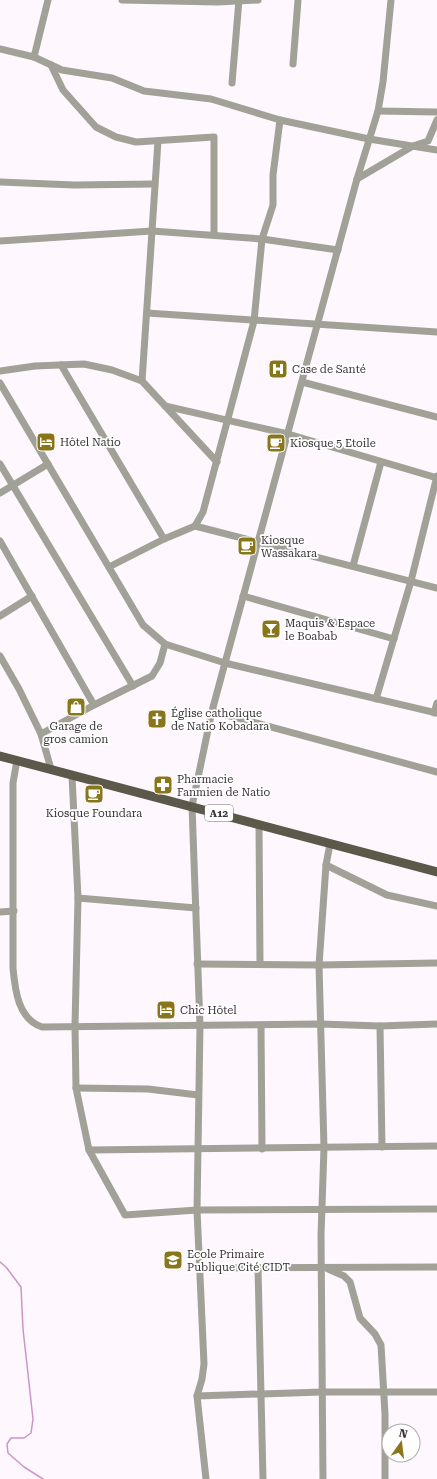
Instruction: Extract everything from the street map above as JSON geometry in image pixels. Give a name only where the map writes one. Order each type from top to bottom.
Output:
[{"type":"main road","name":"A12","points":[[0,756],[437,872]]},
{"type":"street","points":[[34,57],[48,0]]},
{"type":"street","points":[[122,0],[258,0]]},
{"type":"street","points":[[232,82],[239,0]]},
{"type":"street","points":[[293,64],[298,0]]},
{"type":"street","points":[[206,1479],[197,1396],[204,1364],[198,1268],[197,1210],[200,1026],[192,806],[212,711],[357,179],[378,111],[383,82],[391,0]]},
{"type":"street","points":[[0,49],[34,57],[62,70],[112,78],[144,91],[211,99],[280,120],[369,140],[437,150]]},
{"type":"street","points":[[51,65],[63,90],[96,127],[116,137],[136,142],[214,137],[214,235]]},
{"type":"street","points":[[378,111],[437,112]]},
{"type":"street","points":[[109,567],[164,539],[195,526],[203,512],[254,321],[262,238],[273,205],[272,175],[280,120]]},
{"type":"street","points":[[357,179],[413,146],[428,141],[437,120]]},
{"type":"street","points":[[142,381],[158,141]]},
{"type":"street","points":[[0,182],[74,185],[154,184]]},
{"type":"street","points":[[0,241],[152,231],[262,238],[338,250]]},
{"type":"street","points":[[147,313],[437,332]]},
{"type":"street","points":[[0,371],[35,366],[84,364],[112,370],[142,381],[217,462]]},
{"type":"street","points":[[62,365],[164,539]]},
{"type":"street","points":[[302,382],[437,417]]},
{"type":"street","points":[[0,383],[143,624],[165,644],[225,663],[436,713],[437,703]]},
{"type":"street","points":[[165,406],[288,434],[437,477],[411,581],[376,699]]},
{"type":"street","points":[[354,566],[381,462]]},
{"type":"street","points":[[0,464],[133,686]]},
{"type":"street","points":[[0,493],[48,464]]},
{"type":"street","points":[[195,526],[437,588]]},
{"type":"street","points":[[0,541],[94,704]]},
{"type":"street","points":[[0,616],[32,596]]},
{"type":"street","points":[[243,596],[394,639]]},
{"type":"street","points":[[41,734],[94,704],[152,676],[160,664],[165,644]]},
{"type":"street","points":[[0,656],[19,689],[41,734],[51,769]]},
{"type":"street","points":[[212,711],[437,772]]},
{"type":"street","points":[[17,760],[13,783],[13,968],[16,996],[34,1024],[75,1026],[261,1026],[320,1024],[380,1026],[437,1024]]},
{"type":"street","points":[[72,776],[78,898],[75,1026],[76,1088],[89,1150],[125,1215],[197,1210],[437,1210]]},
{"type":"street","points":[[259,824],[260,964]]},
{"type":"street","points":[[323,1479],[322,1392],[324,1268],[321,1210],[324,1148],[319,966],[326,866],[330,844]]},
{"type":"street","points":[[326,866],[387,896],[437,906]]},
{"type":"street","points":[[78,898],[196,908]]},
{"type":"street","points":[[0,912],[14,911]]},
{"type":"street","points":[[197,964],[319,966],[437,964]]},
{"type":"street","points":[[261,1026],[262,1149]]},
{"type":"street","points":[[380,1026],[382,1147]]},
{"type":"street","points":[[76,1088],[148,1089],[198,1095]]},
{"type":"street","points":[[89,1150],[437,1146]]},
{"type":"street","points":[[198,1268],[437,1267]]},
{"type":"street","points":[[258,1268],[263,1479]]},
{"type":"street","points":[[324,1268],[344,1276],[350,1282],[360,1318],[378,1339],[381,1345],[385,1479]]},
{"type":"street","points":[[197,1396],[262,1393],[383,1391],[437,1392]]},
{"type":"waterway","points":[[0,1262],[6,1267],[21,1287],[23,1329],[33,1419],[31,1433],[24,1438],[11,1438],[7,1444],[8,1453],[24,1467],[43,1479]]},
{"type":"place","name":"Case de Santé","points":[[278,369]]},
{"type":"place","name":"Hôtel Natio","points":[[46,442]]},
{"type":"place","name":"Kiosque 5 Etoile","points":[[276,443]]},
{"type":"place","name":"Kiosque Wassakara","points":[[247,546]]},
{"type":"place","name":"Maquis & Espace le Boabab","points":[[271,629]]},
{"type":"place","name":"Garage de gros camion","points":[[76,707]]},
{"type":"place","name":"Église catholique de Natio Kobadara","points":[[157,719]]},
{"type":"place","name":"Pharmacie Fanmien de Natio","points":[[163,785]]},
{"type":"place","name":"Kiosque Foundara","points":[[94,794]]},
{"type":"place","name":"Chic Hôtel","points":[[166,1010]]},
{"type":"place","name":"Ecole Primaire Publique Cité CIDT","points":[[173,1260]]}]
